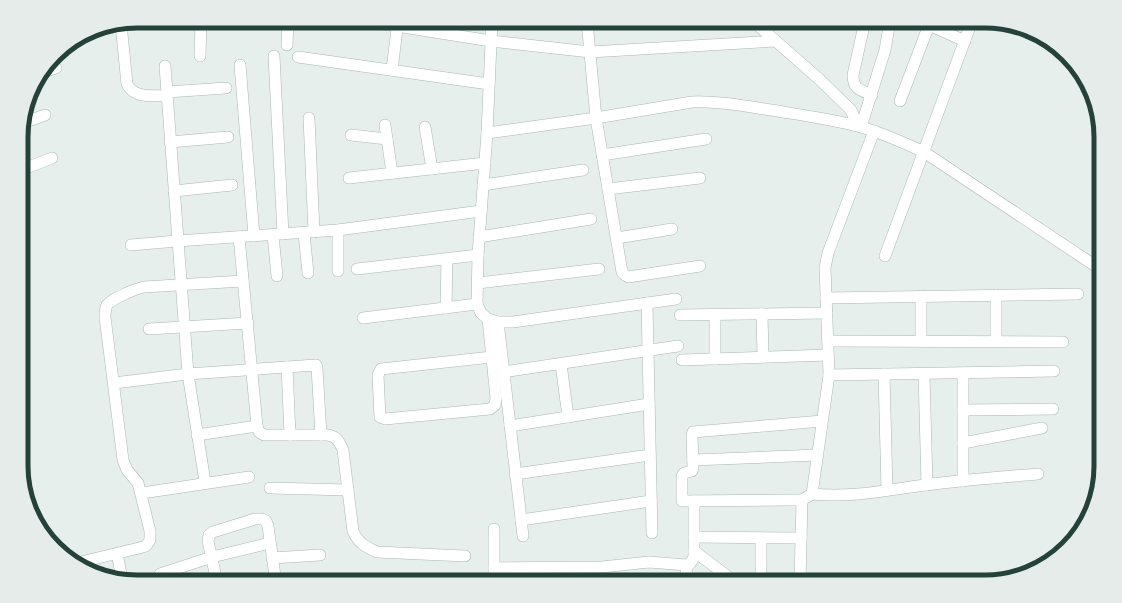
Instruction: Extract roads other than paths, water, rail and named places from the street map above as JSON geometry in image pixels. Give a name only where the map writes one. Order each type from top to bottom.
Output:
[{"type":"street","points":[[200,56],[201,28]]},
{"type":"street","points":[[287,45],[288,28]]},
{"type":"street","points":[[392,70],[397,28]]},
{"type":"street","points":[[420,28],[491,41],[590,52],[776,41]]},
{"type":"street","points":[[492,28],[487,133],[478,256],[477,304],[481,313],[493,321],[513,322],[676,299]]},
{"type":"street","points":[[588,28],[596,118],[622,272],[628,277],[700,266]]},
{"type":"street","points":[[761,28],[819,79],[851,110],[858,126]]},
{"type":"street","points":[[863,28],[853,75],[853,82],[858,89],[872,95]]},
{"type":"street","points":[[858,126],[872,95],[885,50],[889,28]]},
{"type":"street","points":[[900,101],[923,28]]},
{"type":"street","points":[[936,28],[965,41]]},
{"type":"street","points":[[885,256],[970,28]]},
{"type":"street","points":[[122,29],[127,84],[133,92],[147,95],[226,88]]},
{"type":"street","points":[[274,56],[278,235],[277,276]]},
{"type":"street","points":[[298,57],[489,84]]},
{"type":"street","points":[[240,65],[254,236]]},
{"type":"street","points":[[165,66],[188,374],[205,482]]},
{"type":"street","points":[[52,69],[56,68]]},
{"type":"street","points":[[487,133],[596,118],[692,102],[738,104],[858,126],[874,131],[924,152],[1094,265]]},
{"type":"street","points":[[30,121],[45,115]]},
{"type":"street","points":[[308,273],[309,118]]},
{"type":"street","points":[[385,125],[392,173]]},
{"type":"street","points":[[425,127],[432,169]]},
{"type":"street","points":[[812,494],[828,375],[825,268],[828,253],[874,131]]},
{"type":"street","points":[[351,135],[387,139]]},
{"type":"street","points":[[170,142],[228,137]]},
{"type":"street","points":[[602,155],[706,139]]},
{"type":"street","points":[[28,167],[52,158]]},
{"type":"street","points":[[349,178],[485,163]]},
{"type":"street","points":[[483,185],[583,170]]},
{"type":"street","points":[[608,189],[700,178]]},
{"type":"street","points":[[174,191],[232,186]]},
{"type":"street","points":[[131,245],[338,230],[481,212]]},
{"type":"street","points":[[479,237],[591,218]]},
{"type":"street","points":[[616,238],[672,229]]},
{"type":"street","points":[[338,230],[338,272]]},
{"type":"street","points":[[239,237],[257,426],[259,432],[264,435],[290,434],[335,436],[343,450],[353,531],[357,540],[366,547],[377,552],[465,556]]},
{"type":"street","points":[[358,268],[478,256]]},
{"type":"street","points":[[446,308],[447,259]]},
{"type":"street","points":[[478,284],[599,269]]},
{"type":"street","points":[[84,561],[146,546],[150,540],[150,531],[142,493],[138,483],[127,470],[124,460],[105,317],[105,311],[108,304],[131,291],[144,287],[243,281]]},
{"type":"street","points":[[826,298],[1078,294]]},
{"type":"street","points":[[996,295],[996,342]]},
{"type":"street","points":[[921,296],[921,341]]},
{"type":"street","points":[[647,303],[652,533]]},
{"type":"street","points":[[363,318],[477,304]]},
{"type":"street","points":[[680,316],[827,313]]},
{"type":"street","points":[[762,314],[763,357]]},
{"type":"street","points":[[715,315],[715,359]]},
{"type":"street","points":[[492,357],[381,369],[378,375],[380,417],[385,420],[490,409],[495,405],[496,398],[492,357],[493,321]]},
{"type":"street","points":[[493,321],[503,372],[523,536]]},
{"type":"street","points":[[149,329],[248,323]]},
{"type":"street","points":[[828,341],[1064,342]]},
{"type":"street","points":[[503,372],[678,346]]},
{"type":"street","points":[[682,360],[828,355]]},
{"type":"street","points":[[561,364],[568,417]]},
{"type":"street","points":[[114,383],[188,374],[316,365],[321,435]]},
{"type":"street","points":[[286,367],[290,434]]},
{"type":"street","points":[[828,375],[1054,371]]},
{"type":"street","points":[[963,373],[963,481]]},
{"type":"street","points":[[884,374],[887,490]]},
{"type":"street","points":[[924,374],[927,485]]},
{"type":"street","points":[[510,426],[649,404]]},
{"type":"street","points":[[963,410],[1053,409]]},
{"type":"street","points":[[822,421],[693,432],[693,468],[692,471],[684,473],[682,476],[682,501],[802,500],[812,494],[838,495],[1038,474]]},
{"type":"street","points":[[197,436],[257,426]]},
{"type":"street","points":[[963,443],[1042,428]]},
{"type":"street","points":[[515,474],[650,455]]},
{"type":"street","points":[[693,460],[817,455]]},
{"type":"street","points":[[142,493],[205,482],[249,477]]},
{"type":"street","points":[[270,488],[348,490]]},
{"type":"street","points":[[800,575],[802,500]]},
{"type":"street","points":[[521,520],[651,501]]},
{"type":"street","points":[[494,568],[602,567],[648,562],[686,565],[692,561],[694,557],[694,501]]},
{"type":"street","points":[[216,575],[208,540],[209,535],[212,532],[255,519],[262,519],[266,521],[268,526],[275,575]]},
{"type":"street","points":[[494,529],[494,575]]},
{"type":"street","points":[[694,536],[800,538]]},
{"type":"street","points":[[761,538],[761,575]]},
{"type":"street","points":[[160,574],[212,557],[270,543]]},
{"type":"street","points":[[694,552],[725,575]]},
{"type":"street","points":[[117,554],[121,574]]},
{"type":"street","points":[[272,558],[320,555]]},
{"type":"street","points":[[686,565],[687,575]]}]
